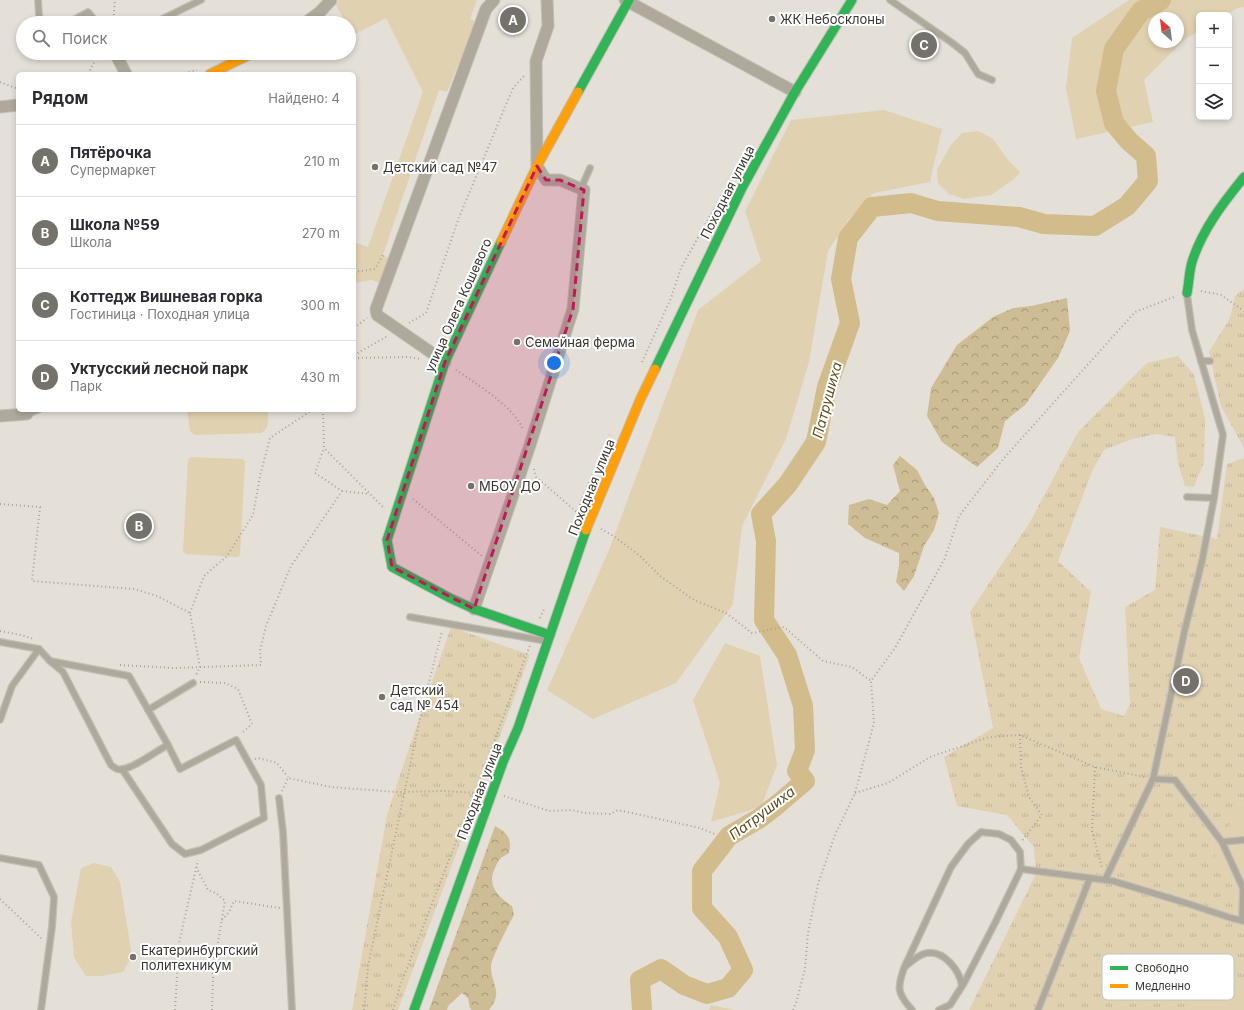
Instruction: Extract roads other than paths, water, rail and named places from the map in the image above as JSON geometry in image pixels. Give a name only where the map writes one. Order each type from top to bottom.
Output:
[{"type":"main road","name":"улица Олега Кошевого","points":[[549,638],[474,609],[392,567],[387,540],[445,362],[537,166],[627,0]]},
{"type":"main road","name":"Походная улица","points":[[414,1010],[503,762],[518,728],[589,523],[640,400],[742,188],[795,92],[852,0]]},
{"type":"main road","points":[[214,72],[239,60]]},
{"type":"main road","points":[[1187,292],[1192,260],[1206,229],[1224,201],[1244,177]]},
{"type":"street","points":[[315,16],[331,0]]},
{"type":"street","points":[[445,362],[377,315],[376,312],[486,9],[494,0]]},
{"type":"street","points":[[474,609],[529,448],[572,309],[584,190],[560,180],[546,180],[537,166],[536,61],[548,26],[547,0]]},
{"type":"street","points":[[627,0],[795,92]]},
{"type":"street","points":[[119,60],[125,72]]},
{"type":"street","points":[[0,107],[16,105]]},
{"type":"street","points":[[0,416],[27,414]]},
{"type":"lane","points":[[38,0],[38,16]]},
{"type":"lane","points":[[168,16],[201,0]]},
{"type":"lane","points":[[890,0],[951,42],[964,53],[978,74],[992,80]]},
{"type":"lane","points":[[81,16],[88,12],[91,16]]},
{"type":"lane","points":[[584,190],[583,184],[590,168]]},
{"type":"lane","points":[[1105,880],[1153,779],[1185,629],[1202,562],[1214,498],[1223,435],[1192,330],[1187,292]]},
{"type":"lane","points":[[1202,361],[1210,360]]},
{"type":"lane","points":[[27,414],[32,412]]},
{"type":"lane","points":[[1187,497],[1214,498]]},
{"type":"lane","points":[[410,617],[549,638]]},
{"type":"lane","points":[[0,642],[39,649],[50,662],[63,672],[111,765],[117,769],[131,767],[168,745]]},
{"type":"lane","points":[[0,720],[12,686],[39,649]]},
{"type":"lane","points":[[50,662],[129,676],[180,769],[235,740],[261,785],[264,818],[201,850],[185,854],[172,844],[122,769]]},
{"type":"lane","points":[[148,710],[193,683]]},
{"type":"lane","points":[[1022,868],[1105,880],[1186,903],[1231,918],[1243,920],[1243,888],[1222,842],[1175,780],[1153,779]]},
{"type":"lane","points":[[279,798],[283,832],[292,1010]]},
{"type":"lane","points":[[912,1010],[901,998],[899,983],[904,968],[951,867],[968,844],[981,832],[999,834],[1011,840],[1020,852],[1022,868],[962,986],[950,1005],[939,1010]]},
{"type":"lane","points":[[1222,842],[1244,840]]},
{"type":"lane","points":[[0,858],[39,865],[54,896],[50,946],[41,1010]]},
{"type":"lane","points":[[1038,1010],[1090,878]]},
{"type":"lane","points":[[904,968],[916,957],[927,953],[939,954],[956,970],[962,986]]},
{"type":"waterway","name":"Патрушиха","points":[[642,1010],[640,980],[661,969],[684,985],[707,994],[728,988],[743,970],[728,937],[702,908],[702,871],[729,836],[760,818],[805,781],[797,771],[805,750],[803,706],[787,655],[764,620],[766,541],[761,514],[788,484],[816,442],[827,387],[850,323],[841,279],[848,238],[872,207],[911,203],[938,211],[1019,217],[1044,224],[1095,226],[1127,206],[1148,181],[1146,156],[1129,141],[1114,123],[1106,91],[1114,49],[1141,11],[1161,0]]},
{"type":"place","name":"ЖК Небосклоны","points":[[772,19]]},
{"type":"place","name":"Пятёрочка","points":[[513,20]]},
{"type":"place","name":"Коттедж Вишневая горка","points":[[924,45]]},
{"type":"place","name":"Детский сад №47","points":[[375,167]]},
{"type":"place","name":"Семейная ферма","points":[[517,342]]},
{"type":"place","name":"МБОУ ДО","points":[[471,486]]},
{"type":"place","name":"Школа №59","points":[[139,526]]},
{"type":"place","name":"Уктусский лесной парк","points":[[1186,681]]},
{"type":"place","name":"Детский сад № 454","points":[[382,697]]},
{"type":"place","name":"Екатеринбургский политехникум","points":[[133,957]]}]
